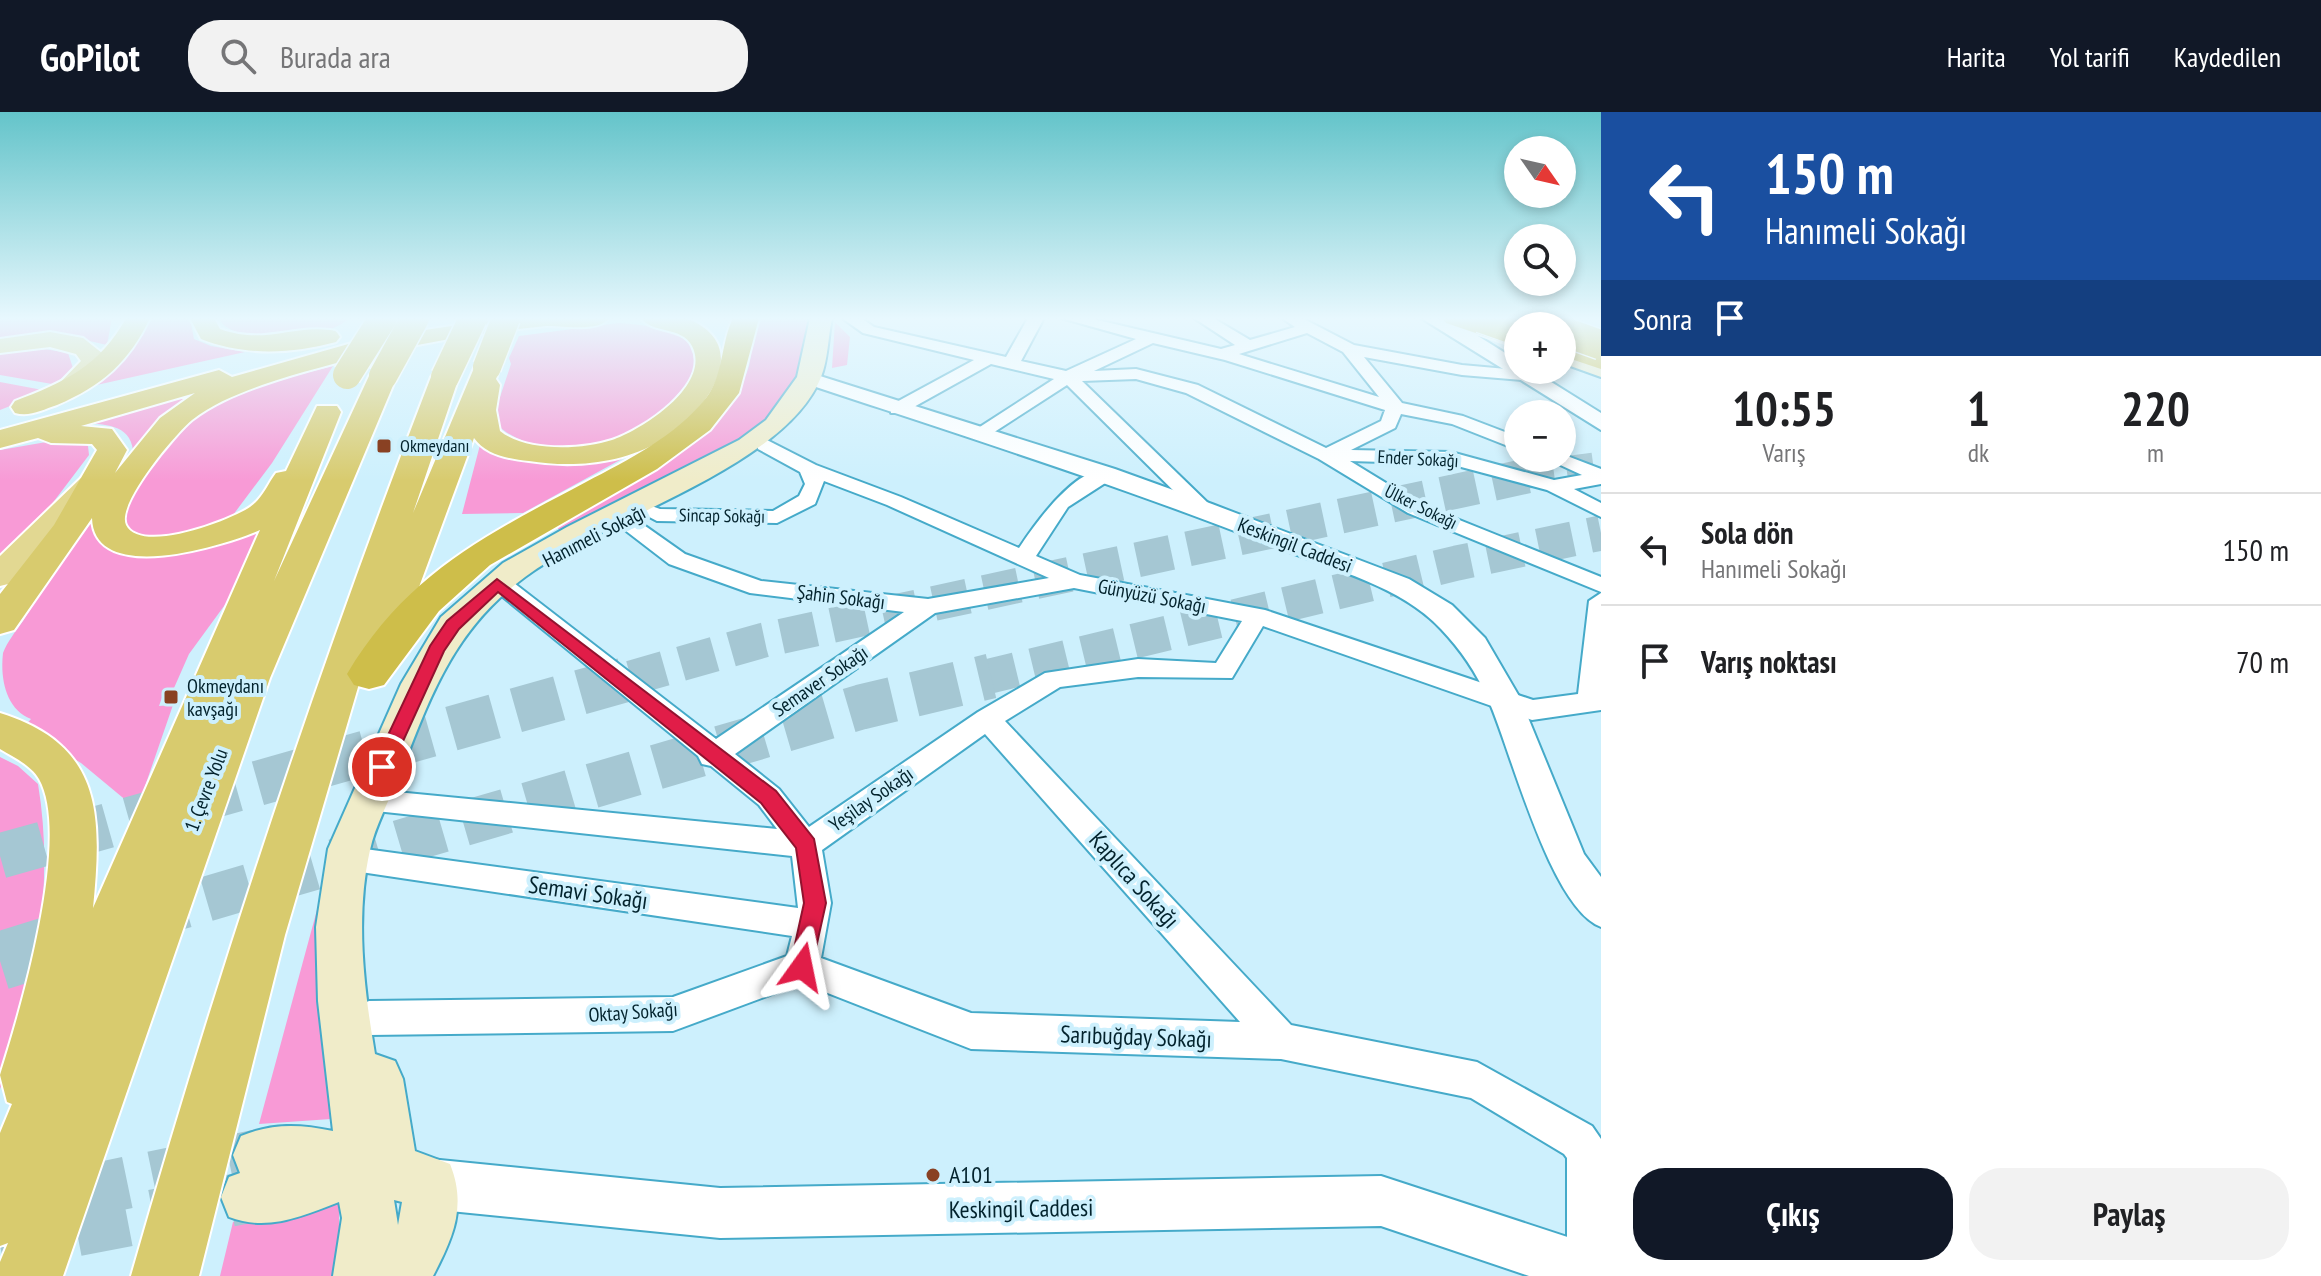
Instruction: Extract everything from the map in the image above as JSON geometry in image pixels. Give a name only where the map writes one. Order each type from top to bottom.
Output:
[{"type":"highway","points":[[0,417],[67,389],[97,372]]},
{"type":"highway","points":[[0,424],[174,374],[197,372]]},
{"type":"highway","points":[[0,441],[119,403],[242,372]]},
{"type":"highway","points":[[305,372],[235,386],[187,411],[161,434],[127,479],[108,515],[109,527],[119,538],[133,543],[167,546],[212,538],[250,522],[278,498],[360,372]]},
{"type":"highway","points":[[0,1213],[147,836],[362,372]]},
{"type":"highway","name":"1. Çevre Yolu","points":[[29,1276],[143,958],[363,372]]},
{"type":"highway","points":[[165,1276],[282,853],[337,681],[447,372]]},
{"type":"highway","points":[[282,853],[332,766],[454,443],[485,372]]},
{"type":"highway","points":[[486,372],[479,422],[485,433],[514,450],[559,456],[624,446],[656,431],[680,411],[708,372]]},
{"type":"highway","points":[[369,674],[419,609],[467,565],[494,545],[663,449],[695,427],[716,405],[732,381],[734,372]]},
{"type":"highway","points":[[0,441],[70,432],[101,435],[112,450],[69,528],[0,621]]},
{"type":"highway","points":[[0,729],[56,765],[66,782],[71,850],[65,924],[47,1015],[0,1166]]},
{"type":"main road","points":[[67,389],[84,372]]},
{"type":"main road","name":"Hanımeli Sokağı","points":[[814,380],[815,372]]},
{"type":"main road","name":"Hanımeli Sokağı","points":[[393,1174],[358,1019],[361,956],[355,862],[376,803],[446,662],[466,626],[502,586],[761,443],[789,423],[820,372]]},
{"type":"main road","points":[[0,575],[95,482]]},
{"type":"main road","points":[[255,1176],[291,1192],[393,1174]]},
{"type":"main road","points":[[363,1276],[370,1218],[393,1174]]},
{"type":"main road","points":[[393,1174],[429,1225],[402,1276]]},
{"type":"street","points":[[897,409],[963,372]]},
{"type":"street","points":[[1051,372],[1068,377],[1203,509]]},
{"type":"street","points":[[978,434],[1078,372]]},
{"type":"street","points":[[1282,372],[1395,406],[1457,420],[1504,438]]},
{"type":"street","points":[[1368,372],[1395,406]]},
{"type":"street","name":"Ülker Sokağı","points":[[1068,377],[1136,374],[1192,389],[1326,455],[1415,509],[1601,585]]},
{"type":"street","name":"Keskingil Caddesi","points":[[814,380],[1106,474],[1203,509],[1399,585],[1442,612],[1474,645],[1504,698],[1569,863],[1601,909]]},
{"type":"street","points":[[1537,384],[1601,423]]},
{"type":"street","points":[[1326,455],[1389,424],[1395,406]]},
{"type":"street","points":[[761,443],[809,469]]},
{"type":"street","name":"Ender Sokağı","points":[[1326,455],[1451,458],[1554,486],[1601,477]]},
{"type":"street","points":[[1576,467],[1601,477]]},
{"type":"street","name":"Sincap Sokağı","points":[[636,511],[657,515],[777,517],[808,500],[815,484],[809,469]]},
{"type":"street","name":"Günyüzü Sokağı","points":[[809,469],[894,501],[1074,581],[1257,616],[1532,710],[1596,701]]},
{"type":"street","points":[[1023,558],[1061,503],[1106,474]]},
{"type":"street","points":[[1554,486],[1601,511]]},
{"type":"street","name":"Şahin Sokağı","points":[[636,511],[677,559],[758,588],[928,607],[1074,581]]},
{"type":"street","points":[[502,586],[712,756],[769,797],[806,845],[815,903],[802,967]]},
{"type":"street","points":[[1596,701],[1601,601]]},
{"type":"street","name":"Semaver Sokağı","points":[[712,756],[928,607]]},
{"type":"street","name":"Yeşilay Sokağı","points":[[806,845],[987,719],[1054,679],[1138,668],[1223,672],[1257,616]]},
{"type":"street","name":"Kaplıca Sokağı","points":[[987,719],[1281,1041]]},
{"type":"street","points":[[376,803],[806,845]]},
{"type":"street","name":"Semavi Sokağı","points":[[355,862],[811,924]]},
{"type":"street","name":"Sarıbuğday Sokağı","points":[[802,967],[971,1031],[1281,1041],[1477,1081],[1578,1140],[1587,1152],[1594,1271]]},
{"type":"street","name":"Oktay Sokağı","points":[[358,1019],[673,1014],[802,967]]},
{"type":"street","name":"Keskingil Caddesi","points":[[393,1174],[720,1213],[1381,1201],[1594,1271]]},
{"type":"shaded area","points":[[0,372],[72,372],[58,385],[0,375]]},
{"type":"shaded area","points":[[109,372],[154,372],[83,388]]},
{"type":"shaded area","points":[[308,372],[329,372],[272,463],[227,523],[198,533],[149,538],[120,525],[129,493],[188,418],[239,390]]},
{"type":"shaded area","points":[[508,372],[694,372],[668,409],[651,425],[634,435],[594,447],[551,448],[530,443],[512,436],[496,424],[496,409]]},
{"type":"shaded area","points":[[747,372],[802,372],[773,420],[721,453],[561,534],[556,524],[665,461],[714,421],[733,398]]},
{"type":"shaded area","points":[[0,382],[48,391],[0,410]]},
{"type":"shaded area","points":[[209,390],[133,450],[131,441],[121,430],[107,425],[80,423]]},
{"type":"shaded area","points":[[58,440],[79,441],[88,446],[89,455],[39,521],[0,557],[0,450]]},
{"type":"shaded area","points":[[480,445],[516,460],[534,463],[572,463],[629,455],[523,513],[462,514]]},
{"type":"shaded area","points":[[94,519],[99,541],[140,555],[162,555],[206,547],[267,523],[235,591],[189,654],[174,688],[165,689],[159,706],[173,705],[143,792],[128,802],[81,763],[23,728],[31,719],[10,701],[4,683],[3,653],[9,641]]},
{"type":"shaded area","points":[[0,757],[18,766],[38,784],[44,861],[39,939],[32,977],[24,1015],[0,1089]]},
{"type":"shaded area","points":[[337,836],[330,989],[331,1119],[259,1124]]},
{"type":"shaded area","points":[[339,1201],[339,1276],[220,1276],[233,1222]]},
{"type":"tunnel","points":[[1540,473],[1601,465]]},
{"type":"tunnel","points":[[638,676],[764,640],[1540,473]]},
{"type":"tunnel","points":[[1527,475],[1540,473]]},
{"type":"tunnel","points":[[982,678],[1457,563],[1601,533]]},
{"type":"tunnel","points":[[0,856],[638,676]]},
{"type":"tunnel","points":[[631,678],[638,676]]},
{"type":"tunnel","points":[[142,918],[861,707],[991,676]]},
{"type":"tunnel","points":[[71,939],[84,935]]},
{"type":"tunnel","points":[[0,961],[77,937]]},
{"type":"tunnel","points":[[0,1209],[260,1155]]},
{"type":"tunnel","points":[[0,1245],[249,1197]]},
{"type":"place","name":"Okmeydanı","points":[[384,446]]},
{"type":"place","name":"Okmeydanı kavşağı","points":[[171,697]]},
{"type":"place","name":"A101","points":[[933,1175]]},
{"type":"route","points":[[382,767],[414,693],[453,625],[497,584],[506,588],[712,756],[769,797],[806,845],[815,903],[802,967]]}]
